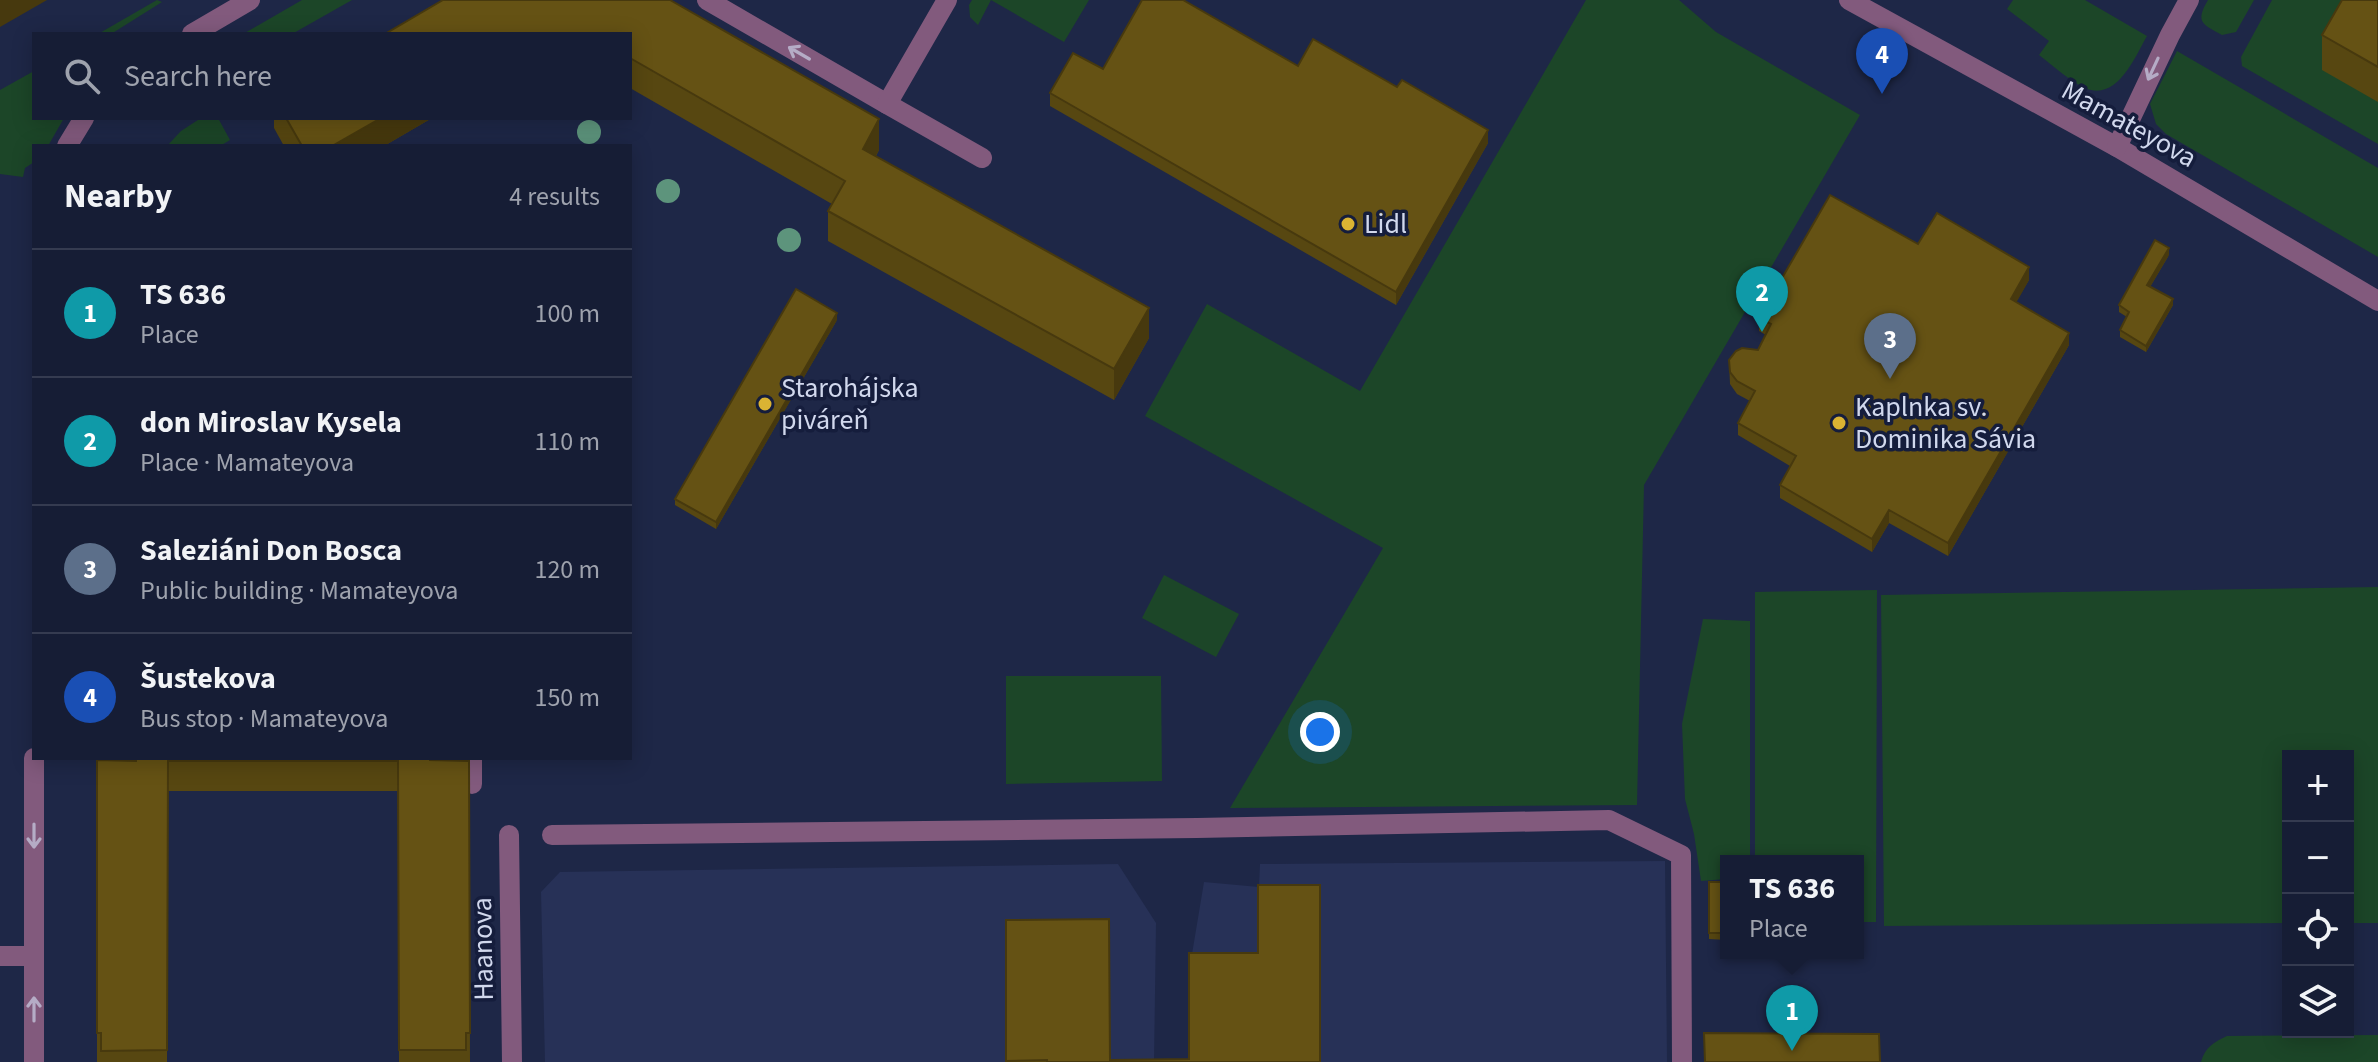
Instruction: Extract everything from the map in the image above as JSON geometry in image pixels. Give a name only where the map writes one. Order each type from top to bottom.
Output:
[{"type":"street","points":[[195,32],[250,0]]},
{"type":"street","points":[[707,0],[982,158]]},
{"type":"street","points":[[887,104],[947,0]]},
{"type":"street","name":"Mamateyova","points":[[1849,0],[2117,147],[2378,301]]},
{"type":"street","points":[[2117,147],[2189,0]]},
{"type":"street","points":[[68,144],[83,120]]},
{"type":"street","points":[[34,760],[34,1062]]},
{"type":"street","points":[[472,760],[472,784]]},
{"type":"street","points":[[552,835],[1609,820],[1681,855],[1682,1062]]},
{"type":"street","name":"Haanova","points":[[509,835],[512,1062]]},
{"type":"street","points":[[0,956],[34,956]]},
{"type":"shaded area","points":[[1665,861],[1667,1062],[1189,1062],[1189,972],[1204,882],[1259,887],[1260,864]]},
{"type":"shaded area","points":[[1118,864],[1156,923],[1154,1062],[545,1062],[541,892],[560,872]]},
{"type":"green space","points":[[157,0],[162,2],[114,32],[101,32]]},
{"type":"green space","points":[[302,0],[352,0],[296,32],[246,32]]},
{"type":"green space","points":[[972,0],[991,0],[978,25],[970,17]]},
{"type":"green space","points":[[991,0],[1089,0],[1064,42]]},
{"type":"green space","points":[[1586,0],[1679,0],[1716,32],[1860,115],[1644,485],[1637,805],[1230,808],[1383,548],[1145,416],[1207,304],[1360,391]]},
{"type":"green space","points":[[2013,0],[2085,0],[2147,36],[2124,75],[2106,89],[2096,91],[2068,78],[2039,55],[2049,41],[2007,9]]},
{"type":"green space","points":[[2208,0],[2254,0],[2236,32],[2222,35],[2201,18]]},
{"type":"green space","points":[[2272,0],[2378,0],[2378,144],[2242,66],[2241,57]]},
{"type":"green space","points":[[2177,51],[2378,168],[2378,257],[2166,134],[2156,124],[2150,104]]},
{"type":"green space","points":[[32,72],[32,120],[63,120],[49,144],[32,144],[32,163],[25,168],[23,177],[0,174],[0,90]]},
{"type":"green space","points":[[198,120],[219,120],[230,140],[223,144],[169,144]]},
{"type":"green space","points":[[1164,575],[1239,614],[1216,657],[1142,618]]},
{"type":"green space","points":[[2378,587],[2378,923],[2354,923],[2354,750],[2282,750],[2282,923],[1884,926],[1881,595]]},
{"type":"green space","points":[[1877,590],[1876,922],[1864,922],[1864,855],[1755,855],[1755,592]]},
{"type":"green space","points":[[1703,619],[1750,621],[1750,855],[1720,855],[1720,879],[1701,881],[1685,799],[1682,724]]},
{"type":"green space","points":[[1006,676],[1161,676],[1162,781],[1006,784]]},
{"type":"green space","points":[[2354,1035],[2378,1035],[2378,1062],[2201,1062],[2211,1046],[2227,1036],[2354,1038]]},
{"type":"building","points":[[443,0],[670,0],[879,119],[863,149],[1149,308],[1114,369],[828,211],[845,181],[632,59],[632,32],[388,32]]},
{"type":"building","name":"Lidl","points":[[1142,0],[1183,0],[1298,66],[1313,39],[1397,87],[1402,80],[1488,130],[1396,292],[1050,93],[1073,53],[1103,69]]},
{"type":"building","points":[[2342,0],[2378,0],[2378,67],[2322,35]]},
{"type":"building","points":[[287,120],[378,120],[336,144],[301,144]]},
{"type":"building","points":[[1830,195],[1918,244],[1937,213],[2029,267],[2011,299],[2069,333],[1948,543],[1889,510],[1872,539],[1780,485],[1796,456],[1738,423],[1755,391],[1737,381],[1730,372],[1729,360],[1742,348],[1758,350],[1771,324],[1759,318]]},
{"type":"building","points":[[2155,240],[2169,248],[2147,285],[2173,299],[2146,346],[2120,330],[2129,312],[2119,305]]},
{"type":"building","points":[[796,289],[837,313],[716,522],[675,499]]},
{"type":"building","points":[[97,760],[430,760],[469,761],[470,1033],[466,1033],[466,1050],[399,1050],[398,761],[168,761],[167,1050],[101,1051],[101,1033],[97,1033]]},
{"type":"building","points":[[1709,882],[1720,882],[1720,933],[1709,933]]},
{"type":"building","points":[[1258,885],[1320,885],[1320,1062],[1006,1061],[1006,920],[1109,919],[1110,1060],[1189,1059],[1189,953],[1258,953]]},
{"type":"building","points":[[1704,1033],[1879,1034],[1880,1062],[1705,1062]]},
{"type":"place","name":"Šustekova","points":[[1882,94]]},
{"type":"place","name":"Lidl","points":[[1348,224]]},
{"type":"place","name":"don Miroslav Kysela","points":[[1762,332]]},
{"type":"place","name":"Saleziáni Don Bosca","points":[[1890,379]]},
{"type":"place","name":"Starohájska piváreň","points":[[765,404]]},
{"type":"place","name":"Kaplnka sv. Dominika Sávia","points":[[1839,423]]},
{"type":"place","name":"TS 636","points":[[1792,1051]]}]
